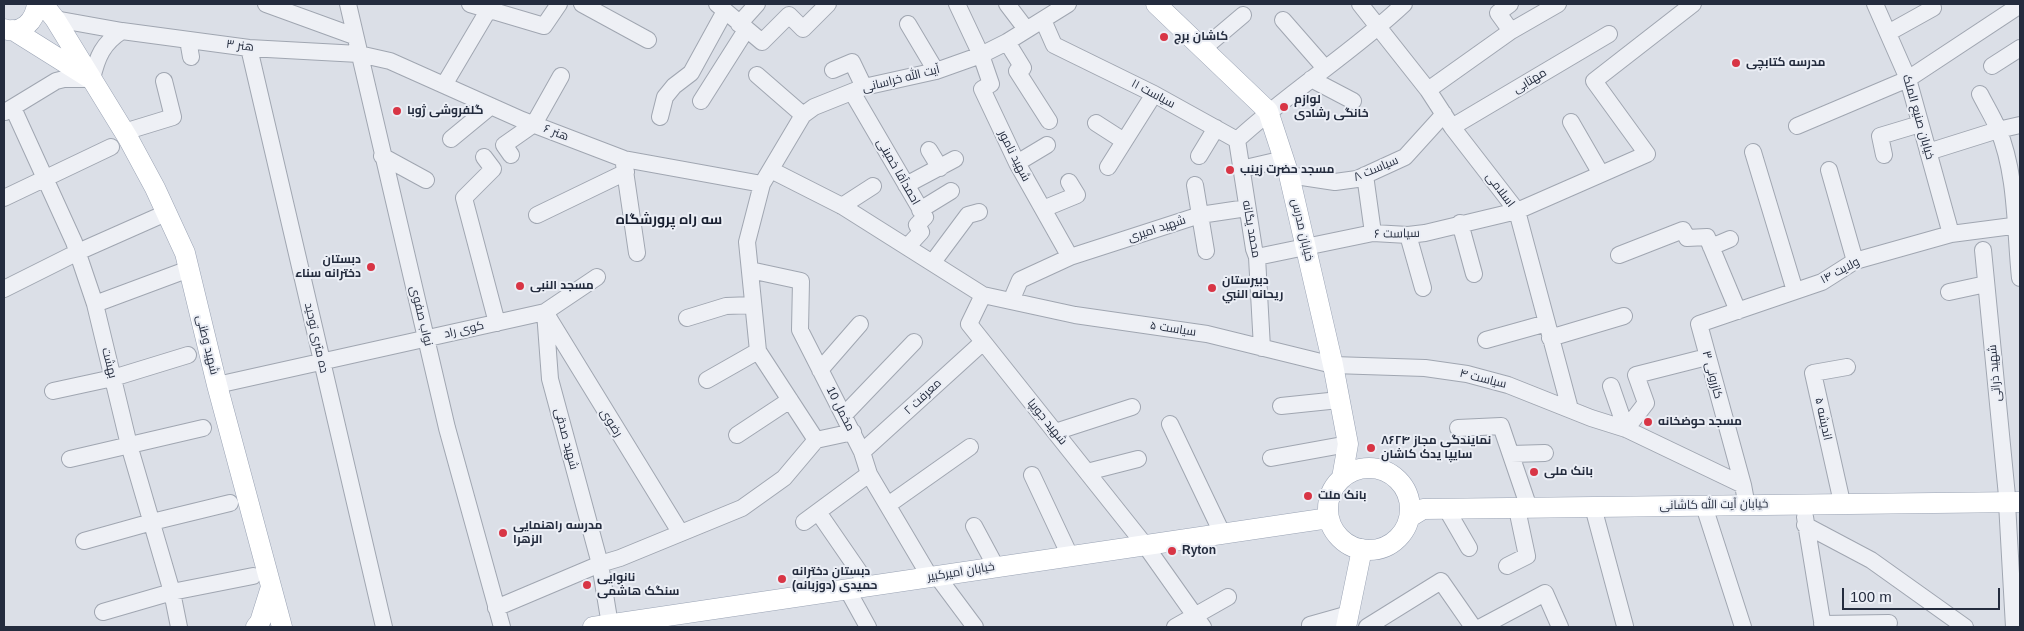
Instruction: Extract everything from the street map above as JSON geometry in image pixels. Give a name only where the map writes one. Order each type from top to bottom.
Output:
[{"type":"main road","points":[[8,30],[19,29],[29,24],[35,15],[37,4]]},
{"type":"main road","name":"خیابان مدرس","points":[[1156,4],[1204,48],[1268,112],[1286,167],[1306,246],[1333,365],[1348,444]]},
{"type":"main road","name":"شهید وطنی","points":[[49,11],[124,132],[185,253],[217,386],[283,626]]},
{"type":"main road","points":[[8,30],[92,79]]},
{"type":"main road","points":[[1348,444],[1365,468]]},
{"type":"main road","points":[[1342,478],[1348,444]]},
{"type":"main road","points":[[1365,468],[1385,470],[1396,477],[1404,486],[1409,497],[1410,517],[1404,532],[1386,547],[1374,550],[1362,549],[1344,542],[1332,527],[1329,518],[1330,496],[1335,486],[1349,473],[1365,468]]},
{"type":"main road","name":"خیابان آیت الله کاشانی","points":[[1410,517],[1422,509],[1446,510],[1744,493],[1841,498],[2014,499]]},
{"type":"main road","name":"خیابان آیت الله کاشانی","points":[[1409,497],[1422,502],[1593,507],[2014,499]]},
{"type":"main road","name":"خیابان امیرکبیر","points":[[602,626],[1329,518]]},
{"type":"main road","points":[[1347,621],[1362,549]]},
{"type":"main road","points":[[256,627],[260,622],[271,587]]},
{"type":"street","points":[[266,4],[354,36]]},
{"type":"street","name":"نواب صفوی","points":[[348,4],[447,428],[502,627]]},
{"type":"street","points":[[470,4],[544,26],[559,4]]},
{"type":"street","points":[[582,4],[648,40]]},
{"type":"street","points":[[701,101],[757,4]]},
{"type":"street","points":[[660,117],[666,97],[674,86],[691,73],[721,8],[762,42],[789,15],[803,29],[828,4]]},
{"type":"street","points":[[957,4],[981,55]]},
{"type":"street","points":[[1007,4],[1026,29]]},
{"type":"street","name":"آیت الله خراسانی","points":[[803,115],[814,108],[858,90],[936,71],[981,55],[1007,42],[1068,4]]},
{"type":"street","name":"اسلامی","points":[[1360,4],[1428,90],[1448,121],[1516,211],[1570,409]]},
{"type":"street","points":[[1237,140],[1268,112],[1311,78],[1379,28],[1404,4]]},
{"type":"street","points":[[1428,90],[1510,31],[1558,4]]},
{"type":"street","name":"سیاست ۶","points":[[1257,257],[1372,233],[1408,235],[1425,233],[1516,211],[1647,154],[1594,81],[1693,4]]},
{"type":"street","name":"خیابان صنیع الملک","points":[[1875,4],[1908,79],[1951,234]]},
{"type":"street","points":[[1798,126],[1908,79],[2020,6]]},
{"type":"street","points":[[1504,8],[1510,31]]},
{"type":"street","points":[[1888,33],[1934,8]]},
{"type":"street","points":[[444,85],[488,10]]},
{"type":"street","name":"هنر ۳","points":[[49,11],[122,30],[188,40],[248,48],[359,54]]},
{"type":"street","points":[[1204,48],[1244,15]]},
{"type":"street","name":"سیاست ۱۱","points":[[1042,20],[1054,45],[1154,94],[1237,140]]},
{"type":"street","points":[[1282,20],[1325,68]]},
{"type":"street","points":[[908,24],[936,71]]},
{"type":"street","points":[[7,109],[56,81],[64,79],[92,79],[96,61],[101,50],[106,42],[122,30]]},
{"type":"street","name":"مهتابی","points":[[1448,121],[1608,34]]},
{"type":"street","points":[[188,40],[191,56]]},
{"type":"street","points":[[1007,42],[1024,68],[1017,72],[1049,121]]},
{"type":"street","name":"ده متری توحید","points":[[248,48],[384,627]]},
{"type":"street","points":[[1992,66],[2020,48]]},
{"type":"street","name":"هنر ۶","points":[[359,54],[390,61],[625,166],[766,177],[842,206],[983,295]]},
{"type":"street","name":"شهید نامور","points":[[981,55],[991,84],[982,89],[1016,163],[1070,257]]},
{"type":"street","name":"احمدآقا خمینی","points":[[833,70],[852,62],[858,90],[906,186],[925,217],[917,224],[921,232],[908,246]]},
{"type":"street","points":[[757,75],[803,115],[766,177],[747,242],[758,350],[816,440]]},
{"type":"street","points":[[511,156],[504,145],[534,124],[561,76]]},
{"type":"street","points":[[1311,78],[1353,101]]},
{"type":"street","points":[[124,132],[173,116],[164,82]]},
{"type":"street","points":[[1108,167],[1154,94]]},
{"type":"street","points":[[1980,94],[1998,130],[2013,186],[2018,225],[2020,278]]},
{"type":"street","points":[[451,139],[491,106]]},
{"type":"street","name":"بهشت","points":[[7,109],[45,178],[78,252],[95,304],[129,445],[172,592],[179,627]]},
{"type":"street","name":"سیاست ۸","points":[[1286,167],[1335,182],[1357,179],[1405,157],[1448,121]]},
{"type":"street","points":[[1570,122],[1601,174]]},
{"type":"street","points":[[1096,123],[1124,141]]},
{"type":"street","points":[[1884,155],[1880,136],[1920,124]]},
{"type":"street","points":[[1928,152],[2020,125]]},
{"type":"street","points":[[1199,156],[1216,128]]},
{"type":"street","name":"محمد یگانه","points":[[1237,140],[1254,249],[1257,257],[1262,348]]},
{"type":"street","points":[[1016,163],[1047,145]]},
{"type":"street","points":[[4,198],[111,147]]},
{"type":"street","points":[[929,150],[940,168]]},
{"type":"street","points":[[1753,152],[1794,291]]},
{"type":"street","points":[[382,156],[426,180]]},
{"type":"street","points":[[484,158],[493,169],[458,195],[497,323]]},
{"type":"street","points":[[906,186],[955,159]]},
{"type":"street","points":[[537,215],[625,166],[637,253]]},
{"type":"street","points":[[1241,169],[1286,167]]},
{"type":"street","points":[[1829,170],[1855,261]]},
{"type":"street","points":[[1365,175],[1372,233]]},
{"type":"street","points":[[1043,209],[1077,195],[1069,182]]},
{"type":"street","points":[[1195,185],[1206,251]]},
{"type":"street","points":[[842,206],[873,186]]},
{"type":"street","points":[[920,210],[951,191]]},
{"type":"street","name":"شهید امیری","points":[[1011,301],[1020,280],[1070,257],[1200,216],[1247,208]]},
{"type":"street","points":[[933,262],[968,215],[979,212]]},
{"type":"street","points":[[4,289],[78,252],[166,213]]},
{"type":"street","points":[[1460,224],[1474,274]]},
{"type":"street","name":"ولایت ۱۴","points":[[1699,324],[1822,282],[1855,261],[1951,234],[2018,225]]},
{"type":"street","points":[[1619,255],[1683,230],[1687,238],[1706,237],[1738,311]]},
{"type":"street","points":[[1408,235],[1423,288]]},
{"type":"street","points":[[1711,247],[1730,239]]},
{"type":"street","name":"شهید ذراتی","points":[[1983,250],[2014,499],[2014,627]]},
{"type":"street","points":[[95,304],[189,269]]},
{"type":"street","name":"مخمل 10","points":[[750,270],[802,280],[800,330],[853,432],[870,474],[934,576],[975,627]]},
{"type":"street","name":"کوی راد","points":[[217,386],[545,312],[597,277]]},
{"type":"street","points":[[1949,292],[1986,284]]},
{"type":"street","name":"سیاست ۵","points":[[983,295],[1075,315],[1207,334],[1333,365]]},
{"type":"street","name":"شهید جویپا","points":[[983,295],[969,324],[1145,545],[1200,622]]},
{"type":"street","points":[[687,318],[726,306],[753,305]]},
{"type":"street","name":"رضوی","points":[[545,312],[576,366],[680,532]]},
{"type":"street","name":"شهید صدقی","points":[[545,312],[550,379],[600,564],[602,626]]},
{"type":"street","points":[[1486,340],[1548,331],[1624,316]]},
{"type":"street","points":[[820,370],[860,324]]},
{"type":"street","name":"کازرونی ۳","points":[[1699,324],[1744,493]]},
{"type":"street","points":[[844,415],[914,342]]},
{"type":"street","name":"معرفت ۲","points":[[862,452],[983,342]]},
{"type":"street","points":[[707,380],[758,350]]},
{"type":"street","points":[[53,391],[113,378],[188,355]]},
{"type":"street","points":[[1626,429],[1646,403],[1636,375],[1707,357]]},
{"type":"street","name":"سیاست ۴","points":[[1333,365],[1425,368],[1468,374],[1508,385],[1626,429],[1744,493]]},
{"type":"street","points":[[550,379],[576,366]]},
{"type":"street","name":"اندیشه ۵","points":[[1841,498],[1813,373],[1847,367]]},
{"type":"street","points":[[1611,386],[1626,429]]},
{"type":"street","points":[[737,435],[790,400]]},
{"type":"street","points":[[1281,406],[1339,400]]},
{"type":"street","points":[[1055,432],[1132,407]]},
{"type":"street","points":[[1170,424],[1222,533]]},
{"type":"street","points":[[1458,428],[1501,426],[1511,454],[1522,505],[1527,556],[1507,566]]},
{"type":"street","points":[[70,459],[203,428]]},
{"type":"street","points":[[496,608],[600,564],[620,558],[742,508],[784,478],[816,440],[853,432]]},
{"type":"street","points":[[1271,458],[1348,444]]},
{"type":"street","points":[[888,505],[970,447]]},
{"type":"street","points":[[1511,454],[1545,453]]},
{"type":"street","points":[[1087,472],[1138,459]]},
{"type":"street","points":[[804,522],[870,474]]},
{"type":"street","points":[[1032,475],[1070,556]]},
{"type":"street","points":[[84,541],[230,503]]},
{"type":"street","points":[[1803,504],[1822,626],[1889,623]]},
{"type":"street","points":[[1704,506],[1743,627]]},
{"type":"street","points":[[1593,507],[1625,626]]},
{"type":"street","points":[[1446,510],[1469,548]]},
{"type":"street","points":[[818,512],[869,586]]},
{"type":"street","points":[[1806,525],[1871,560],[1965,627]]},
{"type":"street","points":[[974,526],[996,567]]},
{"type":"street","points":[[103,612],[172,592],[253,576]]},
{"type":"street","points":[[1367,627],[1441,581],[1473,627]]},
{"type":"street","points":[[848,589],[868,627]]},
{"type":"street","points":[[1481,627],[1545,593],[1560,627]]},
{"type":"street","points":[[1176,627],[1200,622],[1228,597]]},
{"type":"street","points":[[1310,625],[1347,621]]},
{"type":"place","name":"کاشان برج","points":[[1164,37]]},
{"type":"place","name":"مدرسه کتابچی","points":[[1736,63]]},
{"type":"place","name":"لوازم خانگی رشادی","points":[[1284,107]]},
{"type":"place","name":"گلفروشی ژوبا","points":[[397,111]]},
{"type":"place","name":"مسجد حضرت زینب","points":[[1230,170]]},
{"type":"place","name":"دبستان دخترانه سناء","points":[[371,267]]},
{"type":"place","name":"مسجد النبی","points":[[520,286]]},
{"type":"place","name":"دبيرستان ريحانه النبي","points":[[1212,288]]},
{"type":"place","name":"مسجد حوضخانه","points":[[1648,422]]},
{"type":"place","name":"نمایندگی مجاز ۸۶۲۴ سایپا یدک کاشان","points":[[1371,448]]},
{"type":"place","name":"بانک ملی","points":[[1534,472]]},
{"type":"place","name":"بانک ملت","points":[[1308,496]]},
{"type":"place","name":"مدرسه راهنمایی الزهرا","points":[[503,533]]},
{"type":"place","name":"Ryton","points":[[1172,551]]},
{"type":"place","name":"دبستان دخترانه حمیدی (دوزبانه)","points":[[782,579]]},
{"type":"place","name":"نانوایی سنگک هاشمی","points":[[587,585]]},
{"type":"district","name":"سه راه پرورشگاه","points":[[669,220]]}]
